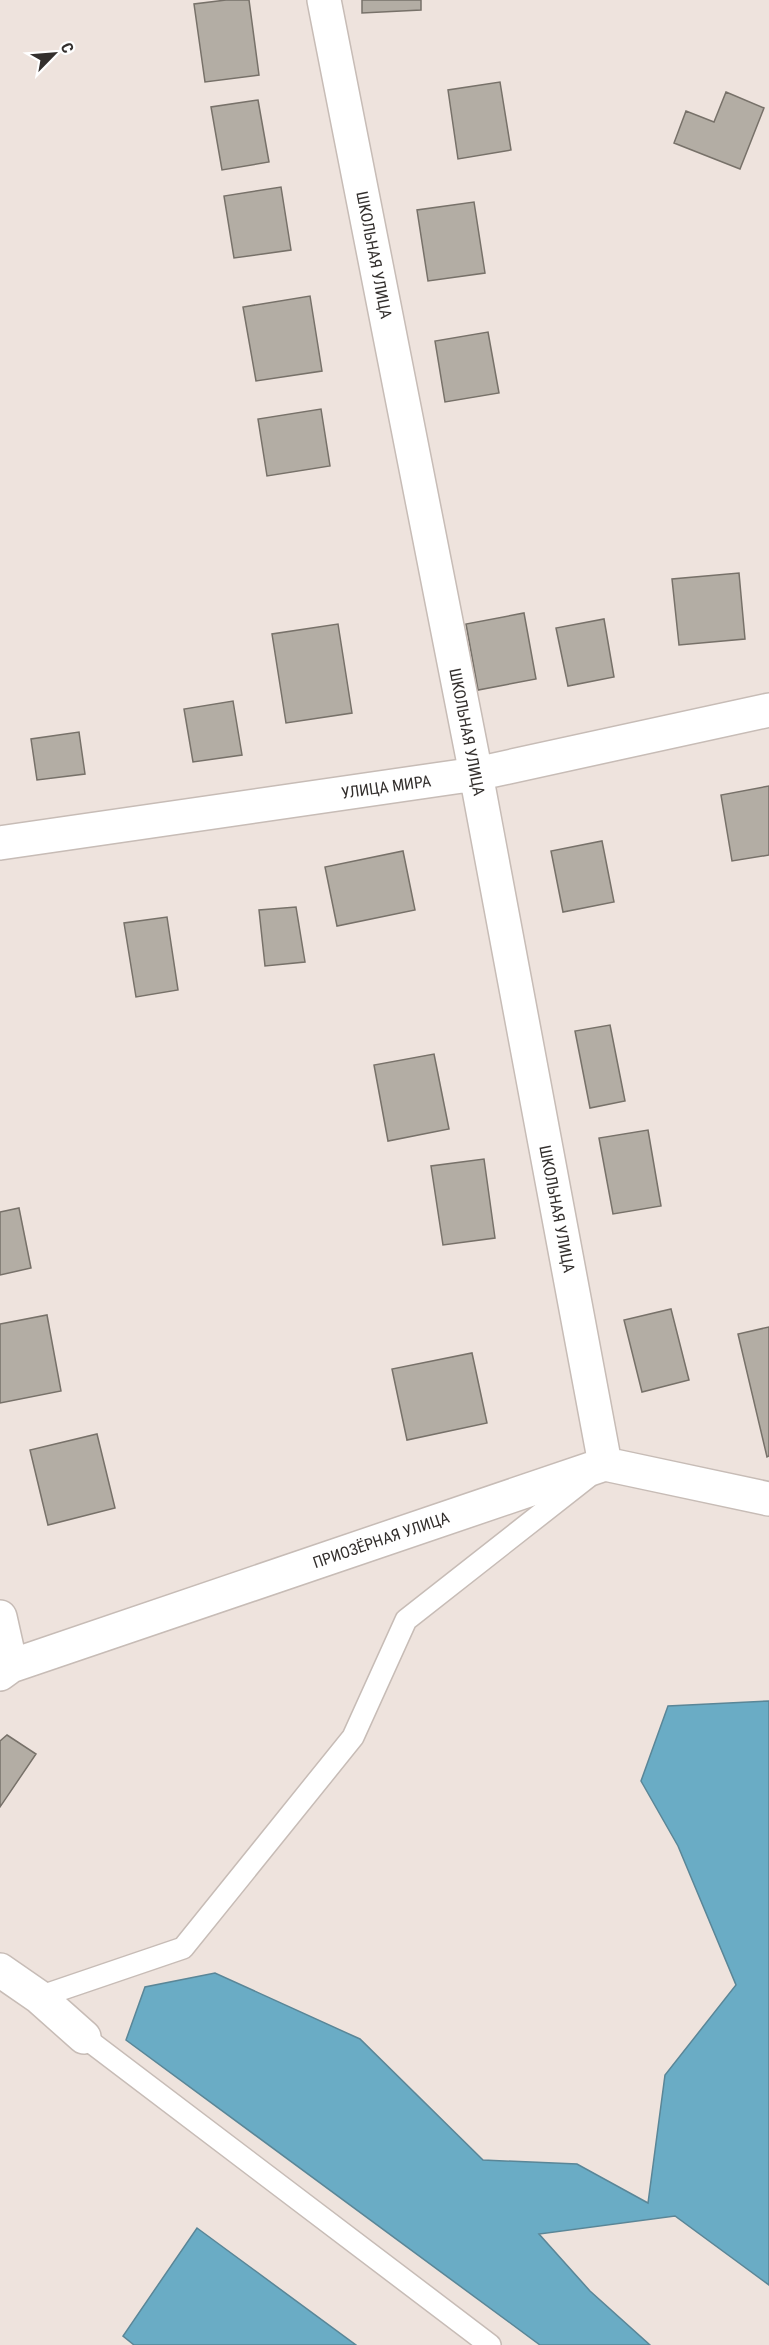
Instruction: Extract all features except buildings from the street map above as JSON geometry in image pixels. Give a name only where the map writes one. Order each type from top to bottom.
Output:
[{"type":"street","name":"ШКОЛЬНАЯ УЛИЦА","points":[[324,0],[476,774],[605,1464]]},
{"type":"street","name":"УЛИЦА МИРА","points":[[0,843],[476,774],[769,710]]},
{"type":"street","points":[[605,1464],[769,1498]]},
{"type":"street","name":"ПРИОЗЁРНАЯ УЛИЦА","points":[[5,1670],[605,1464]]},
{"type":"street","points":[[0,1617],[5,1670]]},
{"type":"street","points":[[0,1970],[39,1997],[84,2037]]},
{"type":"lane","points":[[39,1997],[183,1948],[353,1737],[406,1620],[605,1464]]},
{"type":"lane","points":[[84,2037],[490,2345]]},
{"type":"water","points":[[769,1701],[769,2285],[675,2216],[539,2234],[590,2291],[650,2345],[540,2345],[126,2040],[145,1987],[215,1973],[360,2039],[483,2160],[577,2164],[648,2203],[665,2075],[736,1985],[678,1846],[641,1781],[668,1706]]},
{"type":"water","points":[[197,2228],[356,2345],[134,2345],[123,2336]]}]
